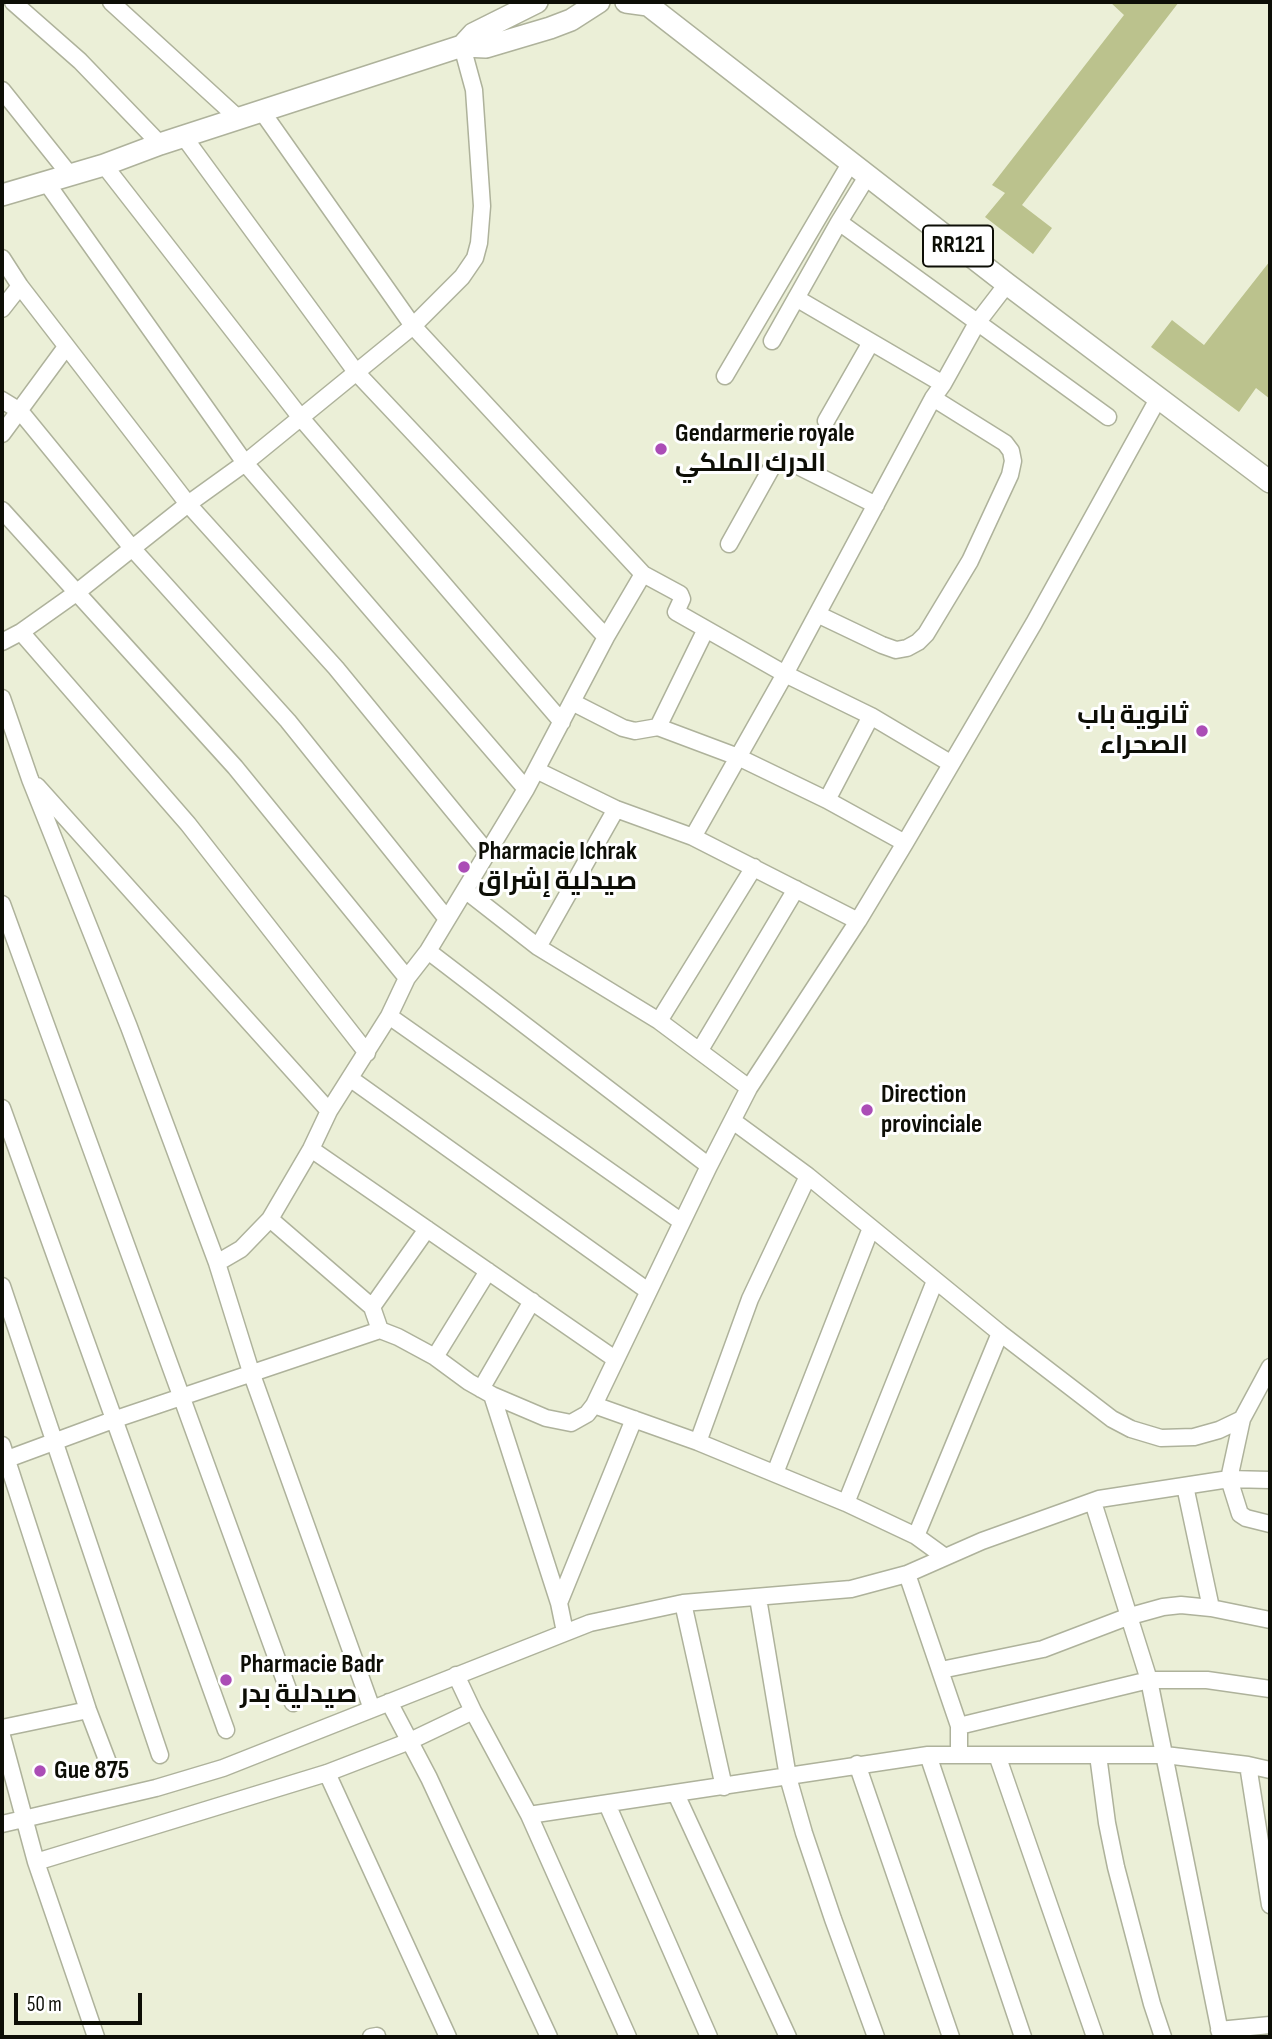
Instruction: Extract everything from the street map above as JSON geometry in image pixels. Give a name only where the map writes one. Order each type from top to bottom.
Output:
[{"type":"main road","points":[[462,46],[473,34],[537,2]]},
{"type":"main road","points":[[2,195],[104,165],[462,46],[486,47],[550,28],[571,20],[599,2]]},
{"type":"main road","name":"RR121","points":[[626,2],[655,5],[1007,284],[1270,482]]},
{"type":"street","points":[[13,2],[80,61],[160,145]]},
{"type":"street","points":[[111,2],[240,119]]},
{"type":"street","points":[[2,642],[21,632],[76,593],[188,504],[245,463],[413,326],[462,277],[475,258],[482,206],[474,90],[462,46]]},
{"type":"street","points":[[2,90],[70,175]]},
{"type":"street","points":[[263,113],[413,326],[643,574],[680,594],[682,600],[676,612],[785,674],[871,716],[950,763]]},
{"type":"street","points":[[184,137],[356,372],[606,637]]},
{"type":"street","points":[[725,376],[850,162]]},
{"type":"street","points":[[104,165],[301,418],[562,722]]},
{"type":"street","points":[[772,341],[868,175]]},
{"type":"street","points":[[46,182],[245,463],[526,789]]},
{"type":"street","points":[[839,222],[1108,417]]},
{"type":"street","points":[[2,258],[66,347],[188,504],[336,668],[487,852]]},
{"type":"street","points":[[693,837],[785,674],[933,398],[977,323],[1007,284]]},
{"type":"street","points":[[2,309],[20,286]]},
{"type":"street","points":[[796,298],[870,344],[943,384]]},
{"type":"street","points":[[826,421],[870,344]]},
{"type":"street","points":[[2,434],[66,347]]},
{"type":"street","points":[[108,1765],[4,1455],[55,1441],[380,1330],[435,1357],[486,1392],[546,1418],[566,1423],[580,1420],[594,1405],[749,1088],[858,921],[905,843],[1034,624],[1159,397]]},
{"type":"street","points":[[817,614],[882,645],[896,650],[907,648],[926,634],[970,561],[1010,475],[1013,461],[1005,443],[933,398]]},
{"type":"street","points":[[2,400],[20,411],[132,548],[288,721],[447,919]]},
{"type":"street","points":[[729,544],[772,467],[777,464],[796,466],[876,505]]},
{"type":"street","points":[[2,510],[235,767],[407,978]]},
{"type":"street","points":[[217,1263],[241,1249],[270,1219],[311,1149],[329,1111],[389,1016],[407,978],[428,951],[526,789],[606,637],[643,574]]},
{"type":"street","points":[[658,727],[706,629]]},
{"type":"street","points":[[21,632],[188,824],[367,1053]]},
{"type":"street","points":[[2,698],[30,779],[129,1027],[217,1263],[251,1372],[372,1709]]},
{"type":"street","points":[[572,702],[623,729],[635,731],[658,727],[738,757],[827,800],[905,843]]},
{"type":"street","points":[[827,800],[871,716]]},
{"type":"street","points":[[536,770],[616,809],[693,837],[858,921]]},
{"type":"street","points":[[30,779],[329,1111]]},
{"type":"street","points":[[538,947],[616,809]]},
{"type":"street","points":[[659,1021],[754,867]]},
{"type":"street","points":[[700,1050],[796,889]]},
{"type":"street","points":[[465,890],[538,947],[659,1021],[749,1088]]},
{"type":"street","points":[[2,904],[293,1703]]},
{"type":"street","points":[[428,951],[709,1166]]},
{"type":"street","points":[[389,1016],[682,1222]]},
{"type":"street","points":[[351,1079],[648,1291]]},
{"type":"street","points":[[2,1108],[226,1730]]},
{"type":"street","points":[[733,1121],[807,1176],[1000,1333],[1112,1419],[1145,1435],[1161,1438],[1194,1437],[1219,1430],[1242,1419]]},
{"type":"street","points":[[311,1149],[615,1359]]},
{"type":"street","points":[[698,1442],[750,1299],[807,1176]]},
{"type":"street","points":[[270,1219],[372,1307],[380,1330]]},
{"type":"street","points":[[775,1473],[871,1228]]},
{"type":"street","points":[[372,1307],[428,1230]]},
{"type":"street","points":[[435,1357],[488,1271]]},
{"type":"street","points":[[846,1503],[935,1281]]},
{"type":"street","points":[[2,1286],[160,1755]]},
{"type":"street","points":[[532,1301],[486,1392],[559,1603],[565,1632]]},
{"type":"street","points":[[916,1536],[1000,1333]]},
{"type":"street","points":[[1270,1367],[1242,1419],[1229,1479],[1240,1514],[1270,1524]]},
{"type":"street","points":[[594,1405],[698,1442],[846,1503],[916,1536],[945,1557]]},
{"type":"street","points":[[559,1603],[634,1419]]},
{"type":"street","points":[[2,1824],[156,1788],[223,1768],[590,1623],[683,1603],[850,1589],[908,1574],[982,1541],[1093,1502],[1229,1479],[1270,1480]]},
{"type":"street","points":[[1185,1486],[1211,1608]]},
{"type":"street","points":[[1093,1502],[1149,1681],[1220,2033],[1270,2025]]},
{"type":"street","points":[[908,1574],[959,1726],[959,1754]]},
{"type":"street","points":[[758,1598],[788,1777],[829,1907],[876,2037]]},
{"type":"street","points":[[683,1603],[724,1787]]},
{"type":"street","points":[[940,1670],[1042,1649],[1127,1617],[1181,1605],[1270,1620]]},
{"type":"street","points":[[456,1675],[529,1815],[628,2037]]},
{"type":"street","points":[[959,1726],[1149,1681],[1207,1680],[1270,1689]]},
{"type":"street","points":[[389,1702],[429,1778],[549,2037]]},
{"type":"street","points":[[2,1728],[88,1710]]},
{"type":"street","points":[[36,1862],[327,1773],[410,1741],[473,1711]]},
{"type":"street","points":[[2,1737],[36,1862],[96,2037]]},
{"type":"street","points":[[529,1815],[928,1755],[1165,1755],[1270,1770]]},
{"type":"street","points":[[928,1755],[1023,2037]]},
{"type":"street","points":[[997,1755],[1095,2037]]},
{"type":"street","points":[[1098,1755],[1116,1867],[1163,2037]]},
{"type":"street","points":[[857,1764],[951,2037]]},
{"type":"street","points":[[1248,1765],[1270,1905]]},
{"type":"street","points":[[327,1773],[447,2037]]},
{"type":"street","points":[[676,1794],[788,2037]]},
{"type":"street","points":[[607,1804],[709,2037]]},
{"type":"green space","points":[[1110,2],[1179,2],[1022,205],[1052,228],[1033,254],[985,217],[1005,193],[992,185],[1124,15]]},
{"type":"green space","points":[[1270,261],[1270,399],[1256,388],[1239,412],[1151,347],[1172,320],[1204,345]]},
{"type":"place","name":"Gendarmerie royale الدرك الملكي","points":[[661,449]]},
{"type":"place","name":"ثانوية باب الصحراء","points":[[1202,731]]},
{"type":"place","name":"Pharmacie Ichrak صيدلية إشراق","points":[[464,867]]},
{"type":"place","name":"Direction provinciale","points":[[867,1110]]},
{"type":"place","name":"Pharmacie Badr صيدلية بدر","points":[[226,1680]]},
{"type":"place","name":"Gue 875","points":[[40,1771]]}]
